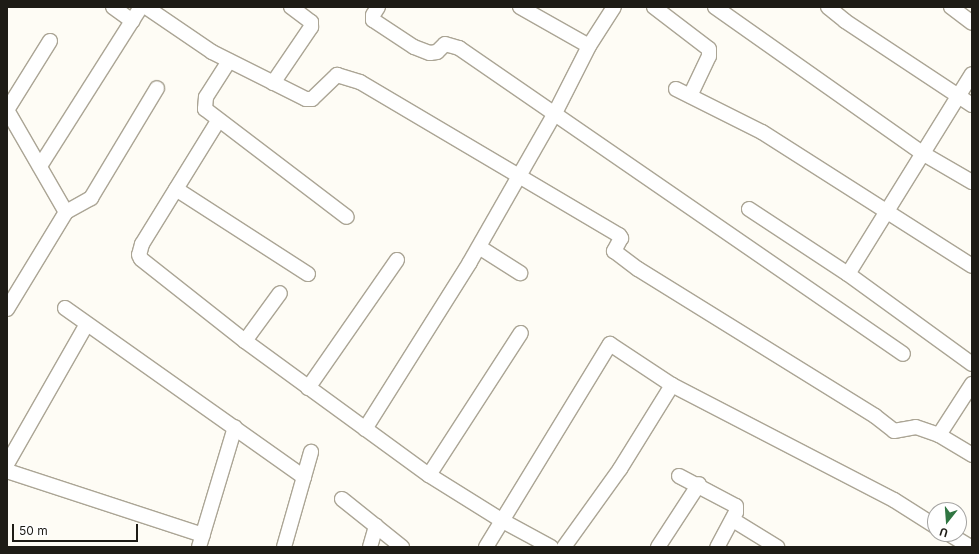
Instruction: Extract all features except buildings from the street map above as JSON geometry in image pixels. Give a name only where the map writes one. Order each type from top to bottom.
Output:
[{"type":"street","points":[[113,7],[132,21]]},
{"type":"street","points":[[40,166],[141,7]]},
{"type":"street","points":[[146,7],[229,60],[306,99],[312,99],[332,78],[345,76],[360,82],[619,235],[621,238],[614,251],[638,269],[875,416],[894,431],[913,427],[939,435],[972,455]]},
{"type":"street","points":[[273,83],[310,27],[311,22],[291,7]]},
{"type":"street","points":[[378,7],[373,15],[373,20],[414,47],[430,53],[437,52],[445,44],[451,44],[903,354]]},
{"type":"street","points":[[520,7],[589,46]]},
{"type":"street","points":[[365,429],[479,246],[554,115],[589,46],[614,7]]},
{"type":"street","points":[[654,7],[709,50],[710,56],[690,96]]},
{"type":"street","points":[[715,7],[922,153],[972,182]]},
{"type":"street","points":[[828,7],[845,21],[960,95],[972,105]]},
{"type":"street","points":[[951,7],[972,23]]},
{"type":"street","points":[[50,41],[7,110],[66,212]]},
{"type":"street","points":[[229,60],[206,97],[205,109],[218,121],[347,217]]},
{"type":"street","points":[[848,274],[972,74]]},
{"type":"street","points":[[7,309],[66,212],[91,198],[157,88]]},
{"type":"street","points":[[676,89],[762,132],[972,266]]},
{"type":"street","points":[[218,121],[142,244],[139,255],[141,259],[245,341],[429,475],[501,520],[551,547]]},
{"type":"street","points":[[176,189],[308,274]]},
{"type":"street","points":[[749,209],[848,274],[972,364]]},
{"type":"street","points":[[479,246],[520,273]]},
{"type":"street","points":[[308,388],[397,260]]},
{"type":"street","points":[[245,341],[280,293]]},
{"type":"street","points":[[65,308],[304,477]]},
{"type":"street","points":[[7,464],[87,324]]},
{"type":"street","points":[[429,475],[521,333]]},
{"type":"street","points":[[486,547],[607,346],[614,344],[672,385],[894,500],[927,521]]},
{"type":"street","points":[[939,435],[972,384]]},
{"type":"street","points":[[564,547],[620,469],[672,385]]},
{"type":"street","points":[[7,471],[201,541],[235,428]]},
{"type":"street","points":[[284,547],[311,452]]},
{"type":"street","points":[[679,476],[699,484],[736,506],[733,520],[717,547]]},
{"type":"street","points":[[658,547],[699,484]]},
{"type":"street","points":[[342,498],[402,547]]},
{"type":"street","points":[[733,520],[777,547]]},
{"type":"street","points":[[370,547],[376,526]]},
{"type":"street","points":[[957,542],[971,547]]}]
